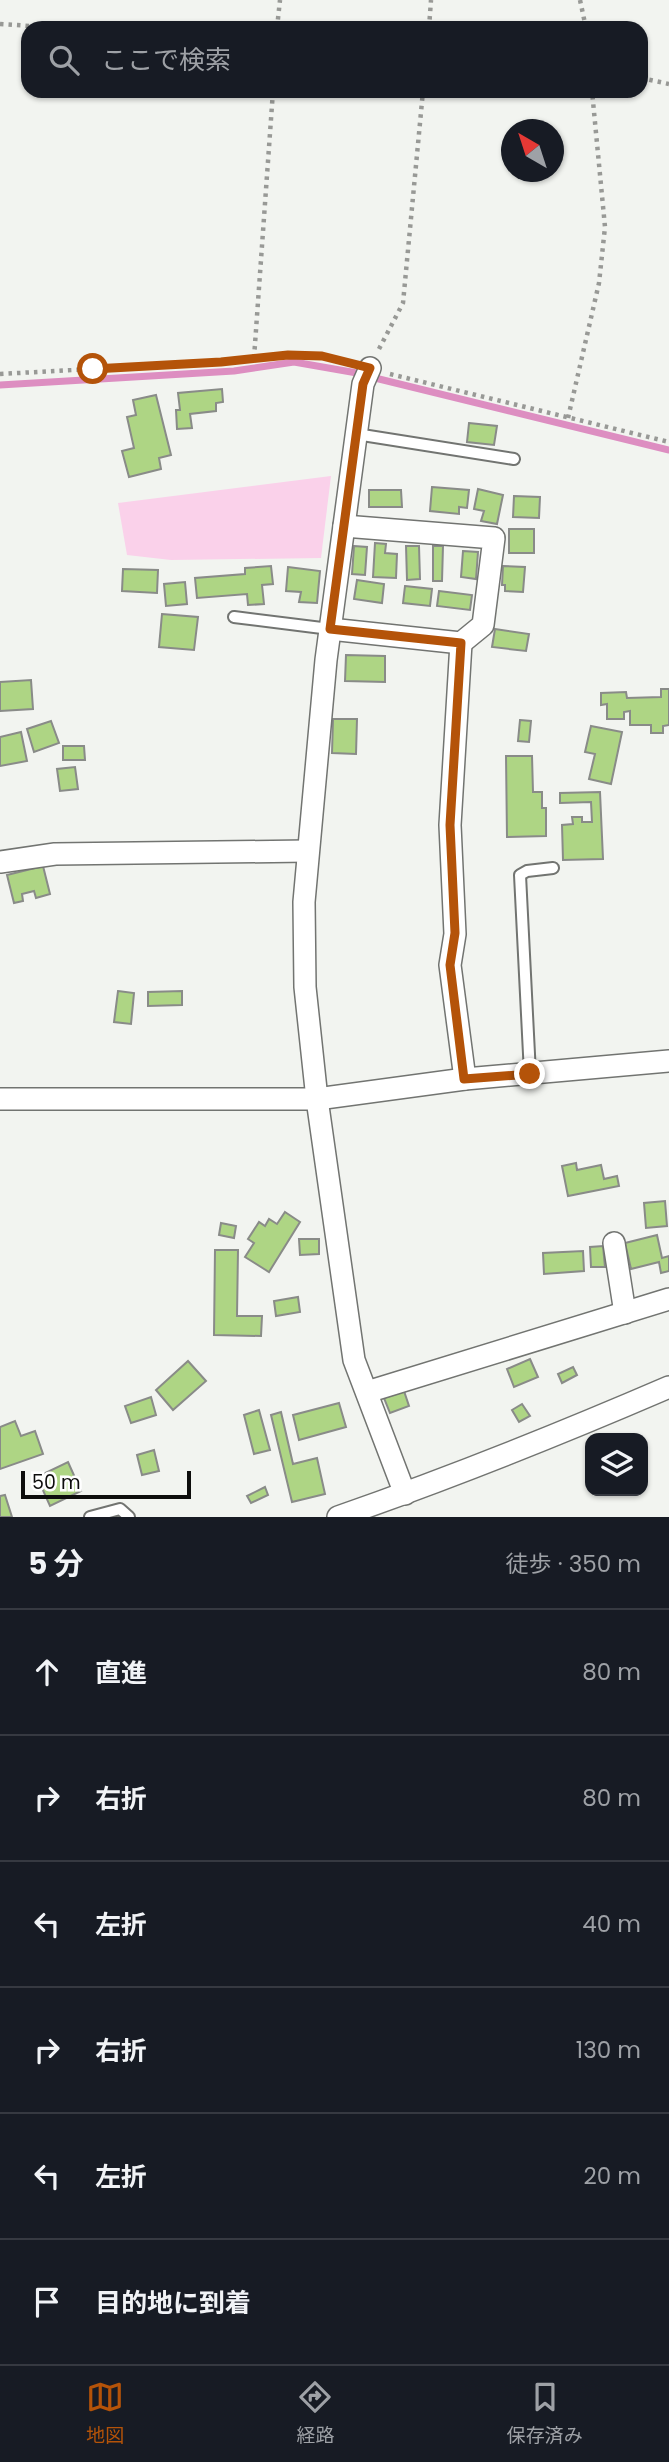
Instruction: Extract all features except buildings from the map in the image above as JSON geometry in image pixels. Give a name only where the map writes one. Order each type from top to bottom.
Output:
[{"type":"street","points":[[370,368],[363,384],[330,629],[304,902],[305,987],[317,1099],[355,1360],[405,1493]]},
{"type":"street","points":[[344,526],[494,538],[482,625],[461,643],[450,825],[455,933],[450,965],[464,1079]]},
{"type":"street","points":[[330,629],[461,643]]},
{"type":"street","points":[[0,862],[55,854],[308,851]]},
{"type":"street","points":[[0,1099],[317,1099],[464,1079],[669,1061]]},
{"type":"street","points":[[614,1243],[625,1313]]},
{"type":"street","points":[[366,1392],[669,1300]]},
{"type":"street","points":[[338,1517],[588,1422],[669,1387]]},
{"type":"lane","points":[[356,434],[514,459]]},
{"type":"lane","points":[[234,617],[330,629]]},
{"type":"lane","points":[[530,1074],[520,875],[527,871],[553,868]]},
{"type":"lane","points":[[90,1517],[120,1509],[129,1517]]},
{"type":"path","points":[[278,21],[279,0]]},
{"type":"path","points":[[430,21],[431,0]]},
{"type":"path","points":[[580,0],[584,21]]},
{"type":"path","points":[[0,24],[21,25]]},
{"type":"path","points":[[648,80],[669,84]]},
{"type":"path","points":[[254,358],[272,98]]},
{"type":"path","points":[[370,368],[404,303],[422,98]]},
{"type":"path","points":[[568,418],[599,283],[605,226],[593,98]]},
{"type":"path","points":[[0,374],[221,362],[288,355],[322,356],[669,442]]},
{"type":"shaded area","points":[[331,476],[321,558],[171,560],[127,555],[118,503]]},
{"type":"waterway","points":[[0,385],[234,371],[294,362],[357,373]]},
{"type":"waterway","points":[[375,378],[669,450]]},
{"type":"route","points":[[93,369],[221,362],[288,355],[322,356],[370,368],[363,384],[330,629],[461,643],[450,825],[455,933],[450,965],[464,1079],[530,1074]]}]
